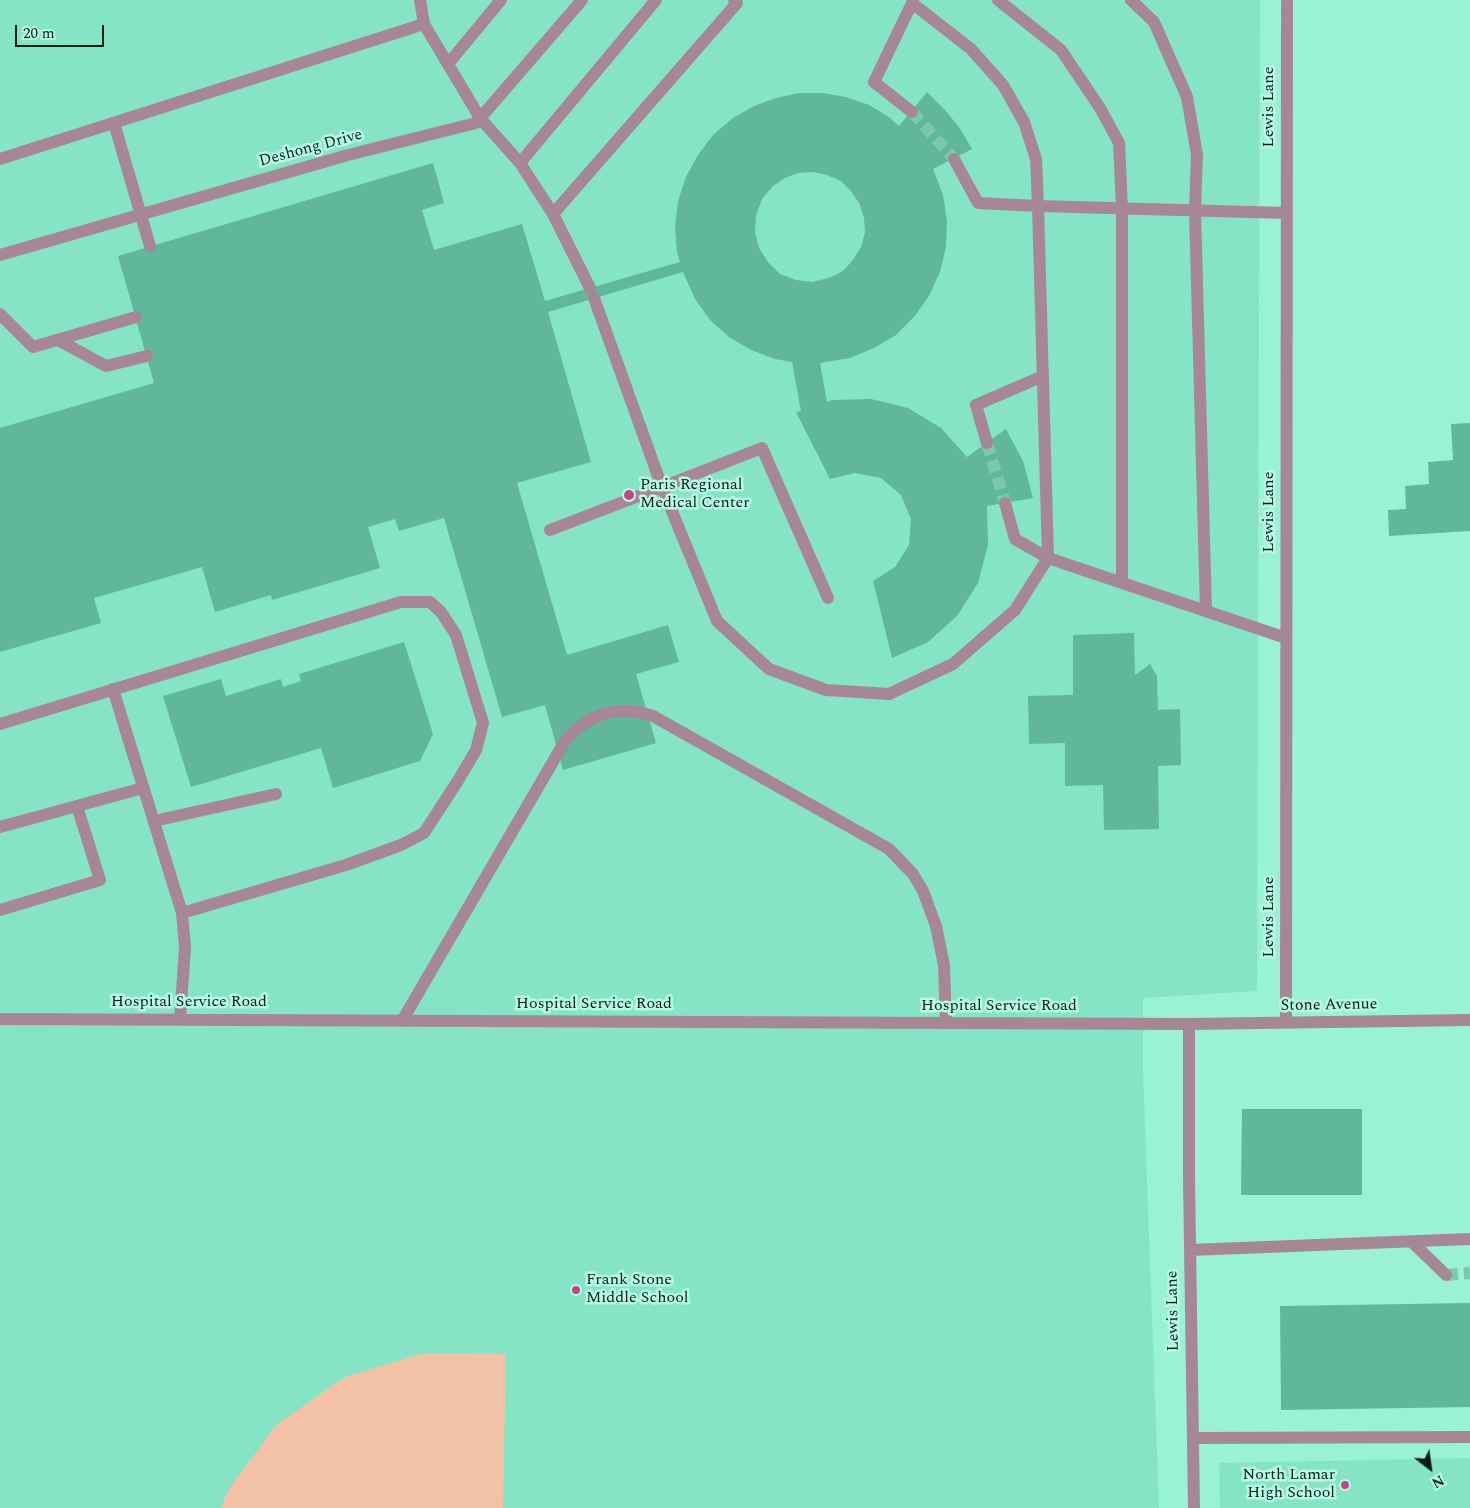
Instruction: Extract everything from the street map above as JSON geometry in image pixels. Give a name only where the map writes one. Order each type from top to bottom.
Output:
[{"type":"street","points":[[420,0],[424,24],[480,118],[520,163],[554,214],[592,293],[662,487],[717,621],[769,669],[826,690],[889,694],[953,664],[1015,610],[1048,558],[1036,158],[1024,122],[1003,84],[971,49],[912,2],[874,82],[912,112]]},
{"type":"street","points":[[448,64],[501,0]]},
{"type":"street","name":"Deshong Drive","points":[[0,255],[348,155],[476,123],[582,0]]},
{"type":"street","points":[[520,163],[656,0]]},
{"type":"street","points":[[554,214],[737,3],[734,0]]},
{"type":"street","points":[[998,0],[1061,50],[1100,108],[1119,143],[1122,208],[1122,583]]},
{"type":"street","points":[[1131,0],[1154,22],[1187,98],[1197,155],[1195,210],[1206,611]]},
{"type":"street","name":"Lewis Lane","points":[[1286,1023],[1287,0]]},
{"type":"street","points":[[0,160],[424,24]]},
{"type":"street","points":[[114,123],[150,246]]},
{"type":"street","points":[[954,159],[978,202],[1038,206],[1287,213]]},
{"type":"street","points":[[0,314],[33,347],[136,317]]},
{"type":"street","points":[[58,340],[106,366],[147,356]]},
{"type":"street","points":[[987,443],[976,405],[1043,376]]},
{"type":"street","points":[[550,530],[762,448],[828,598]]},
{"type":"street","points":[[1005,503],[1015,539],[1048,558],[1286,638]]},
{"type":"street","points":[[0,724],[401,602],[430,602],[441,612],[456,634],[483,723],[476,750],[424,833],[400,845],[346,865],[182,913]]},
{"type":"street","points":[[114,689],[182,913],[185,947],[180,1020]]},
{"type":"street","points":[[402,1021],[565,741],[574,731],[594,717],[612,711],[635,711],[653,716],[889,849],[914,874],[923,891],[936,926],[944,965],[946,1023]]},
{"type":"street","points":[[0,827],[143,788]]},
{"type":"street","points":[[154,822],[276,794]]},
{"type":"street","points":[[0,910],[100,880],[77,806]]},
{"type":"street","name":"Hospital Service Road","points":[[0,1019],[1188,1024]]},
{"type":"street","name":"Stone Avenue","points":[[1188,1024],[1470,1020]]},
{"type":"street","name":"Lewis Lane","points":[[1188,1024],[1194,1508]]},
{"type":"street","points":[[1190,1250],[1470,1239]]},
{"type":"street","points":[[1412,1242],[1446,1275]]},
{"type":"street","points":[[1193,1438],[1470,1437]]},
{"type":"shaded area","name":"Paris Regional Medical Center","points":[[0,0],[1260,0],[1257,991],[1143,998],[1143,1071],[1159,1508],[0,1508]]},
{"type":"shaded area","points":[[424,1353],[506,1354],[503,1508],[221,1508],[228,1490],[277,1424],[345,1377]]},
{"type":"shaded area","name":"North Lamar High School","points":[[1470,1458],[1470,1508],[1220,1508],[1219,1463]]},
{"type":"building","points":[[927,92],[959,127],[972,149],[933,169],[943,195],[947,221],[946,247],[940,272],[929,296],[914,317],[896,335],[874,348],[850,358],[820,363],[827,402],[832,400],[871,399],[908,408],[941,428],[967,457],[1006,429],[1023,461],[1033,498],[987,506],[988,545],[978,583],[957,616],[928,642],[892,658],[873,581],[895,567],[909,545],[911,519],[901,495],[881,478],[855,473],[830,479],[796,412],[801,411],[792,362],[775,359],[751,350],[729,337],[710,320],[695,299],[683,272],[548,312],[591,462],[517,483],[567,655],[668,625],[679,662],[636,674],[656,743],[563,770],[545,705],[502,717],[444,518],[399,531],[395,519],[368,527],[380,568],[272,600],[271,595],[215,612],[202,567],[94,598],[101,623],[0,652],[0,428],[154,383],[118,256],[433,163],[444,203],[422,210],[434,250],[522,224],[545,301],[680,262],[677,252],[675,227],[678,201],[686,177],[698,155],[713,135],[733,118],[754,106],[776,98],[799,93],[823,93],[846,97],[869,105],[889,117],[899,126]],"holes":[[[813,172],[841,181],[859,203],[864,217],[865,232],[861,247],[843,271],[829,278],[812,282],[796,280],[780,274],[768,262],[759,248],[755,232],[756,215],[762,199],[773,186],[785,178],[798,173]]]},
{"type":"building","points":[[1470,423],[1470,531],[1389,536],[1388,510],[1406,509],[1405,486],[1429,484],[1428,462],[1453,460],[1451,424]]},
{"type":"building","points":[[1134,633],[1135,675],[1150,664],[1157,676],[1158,710],[1180,709],[1181,765],[1158,766],[1159,829],[1104,830],[1103,785],[1065,786],[1065,743],[1029,744],[1028,696],[1073,695],[1073,635]]},
{"type":"building","points":[[404,642],[433,734],[420,761],[333,788],[321,748],[191,787],[163,696],[221,679],[226,696],[281,679],[283,687],[301,681],[299,674]]},
{"type":"building","points":[[1242,1109],[1362,1109],[1362,1195],[1241,1195]]},
{"type":"building","points":[[1470,1303],[1470,1407],[1281,1410],[1280,1306]]},
{"type":"tunnel","points":[[912,112],[954,159]]},
{"type":"tunnel","points":[[987,443],[1005,503]]},
{"type":"tunnel","points":[[1446,1275],[1470,1273]]},
{"type":"place","name":"Paris Regional Medical Center","points":[[629,495]]},
{"type":"place","name":"Frank Stone Middle School","points":[[576,1290]]},
{"type":"place","name":"North Lamar High School","points":[[1345,1485]]}]
